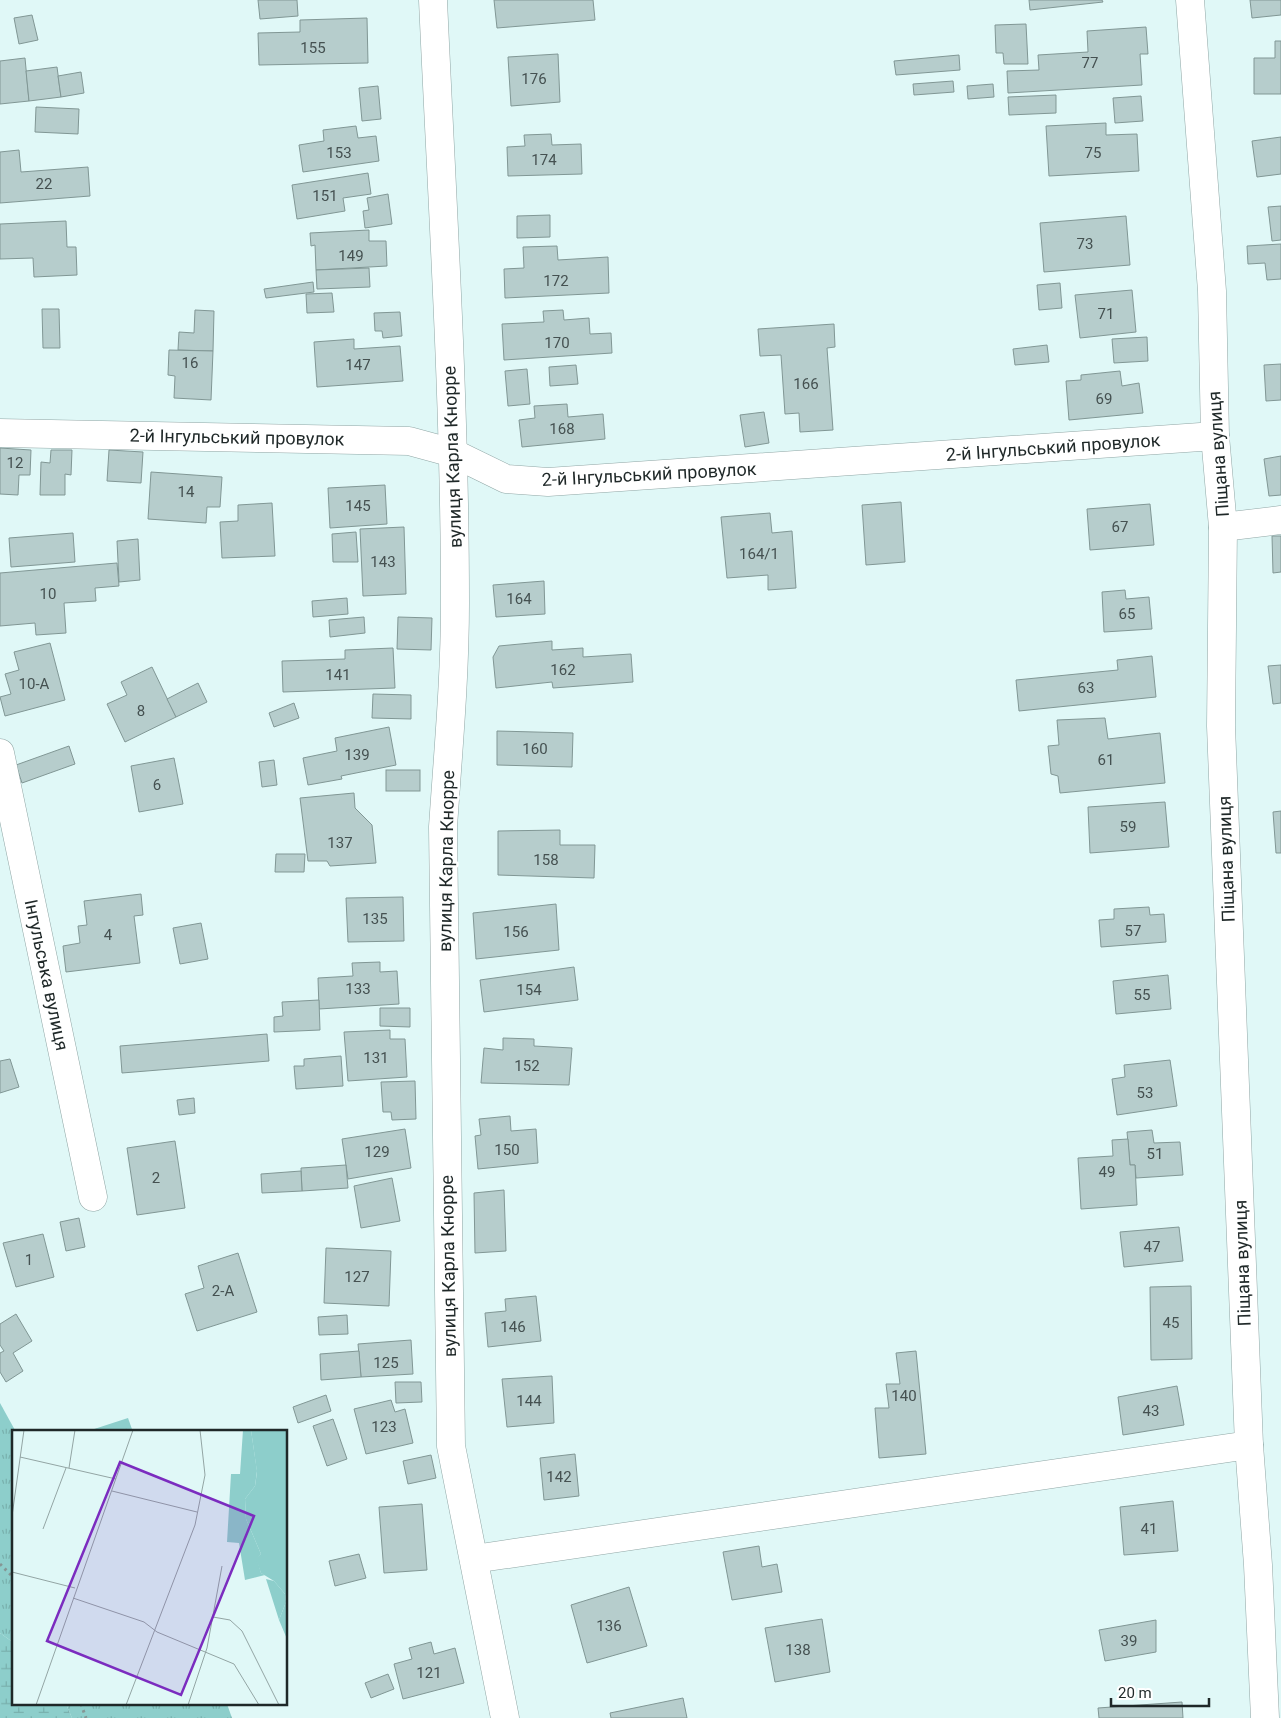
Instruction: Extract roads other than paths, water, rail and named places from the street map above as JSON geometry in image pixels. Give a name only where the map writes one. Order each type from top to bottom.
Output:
[{"type":"street","name":"вулиця Карла Кнорре","points":[[433,0],[452,453],[455,604],[450,726],[443,827],[451,1446],[505,1718]]},
{"type":"street","name":"Піщана вулиця","points":[[1190,0],[1212,291],[1214,436],[1223,527],[1221,726],[1249,1445],[1269,1564],[1265,1718]]},
{"type":"street","name":"2-й Інгульський провулок","points":[[0,433],[409,441],[452,453],[506,479],[548,482],[1214,436]]},
{"type":"street","points":[[1223,527],[1281,520]]},
{"type":"street","name":"Інгульська вулиця","points":[[0,753],[93,1197]]},
{"type":"street","points":[[474,1559],[1249,1445]]}]
